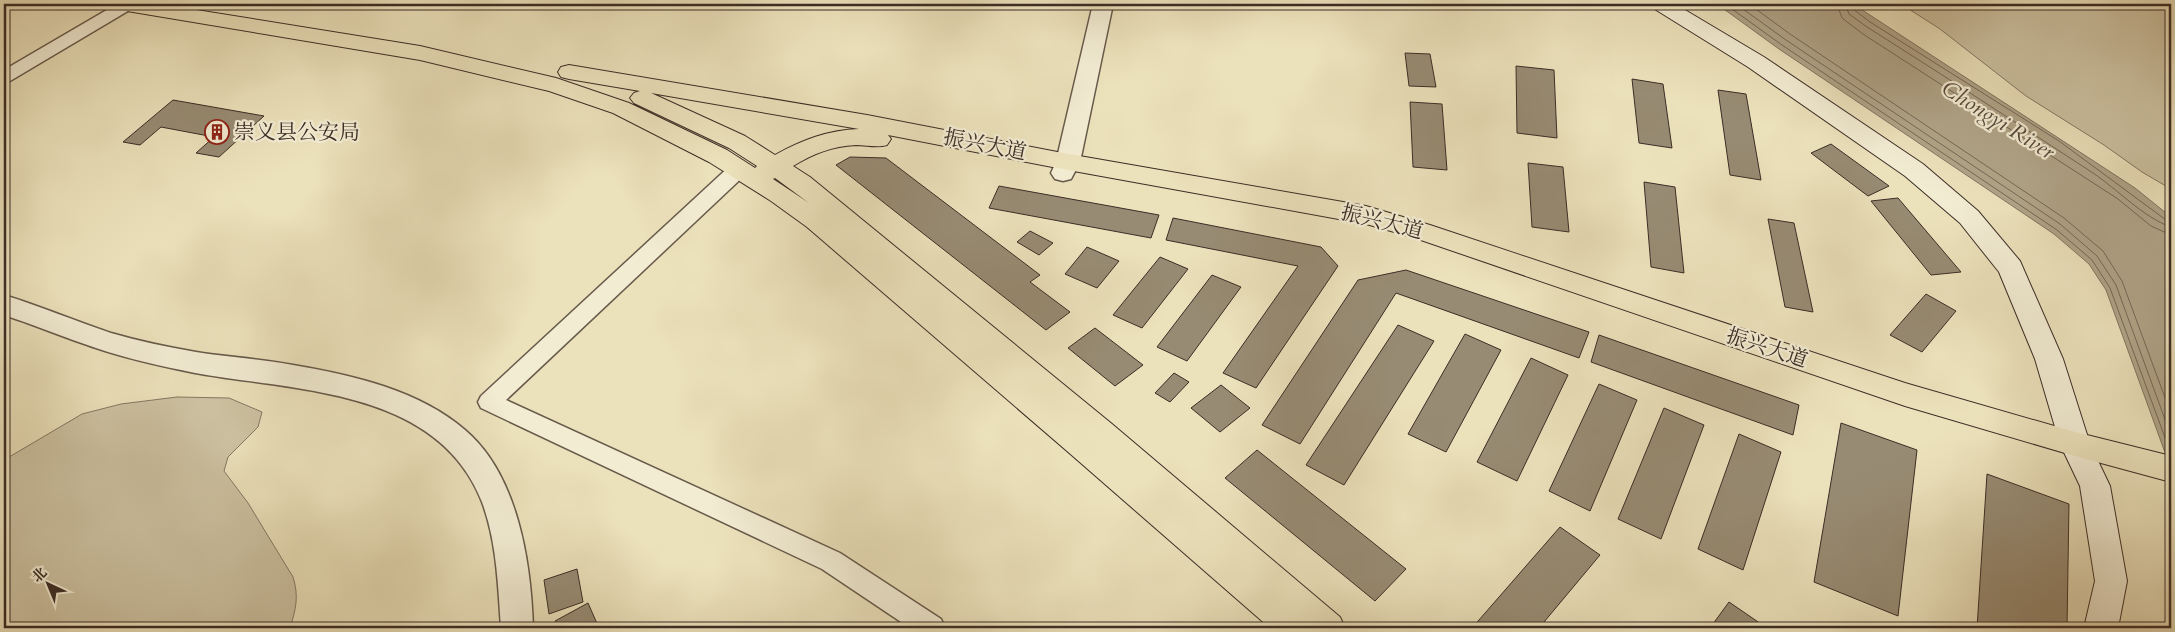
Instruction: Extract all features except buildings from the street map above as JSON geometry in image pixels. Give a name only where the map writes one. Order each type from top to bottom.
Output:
[{"type":"main road","points":[[125,4],[420,53],[556,85],[621,108],[698,145],[800,183],[1101,433],[1328,628]]},
{"type":"main road","points":[[220,4],[431,41],[569,72],[636,95],[720,134],[816,221],[1078,442],[1294,628]]},
{"type":"main road","points":[[1660,4],[1756,62],[1906,164],[1969,217],[2011,268],[2049,358],[2080,453],[2095,486],[2111,581],[2101,628]]},
{"type":"main road","name":"振兴大道","points":[[569,72],[1065,167],[1365,227],[1420,243],[1629,317],[1904,408],[2130,466],[2171,469]]},
{"type":"main road","points":[[757,168],[816,143],[844,138],[868,130]]},
{"type":"main road","name":"振兴大道","points":[[2130,466],[2171,486]]},
{"type":"street","points":[[4,76],[125,4]]},
{"type":"street","points":[[1065,167],[1102,4]]},
{"type":"street","points":[[757,168],[489,402],[831,562],[932,628]]},
{"type":"street","points":[[4,305],[121,346],[197,362],[295,376],[348,388],[420,414],[456,439],[478,466],[500,510],[510,552],[517,628]]},
{"type":"shaded area","points":[[1901,4],[2171,4],[2171,189],[2026,96],[1940,29]]},
{"type":"shaded area","points":[[177,397],[229,398],[262,412],[258,427],[228,457],[224,471],[248,503],[293,577],[296,602],[290,628],[4,628],[4,460],[82,414],[121,404]]},
{"type":"water","name":"Chongyi River","points":[[1717,4],[1853,4],[2135,188],[2171,217],[2171,469],[2106,290],[2089,264],[2054,234],[1779,49]]},
{"type":"place","name":"崇义县公安局","points":[[217,132]]}]
